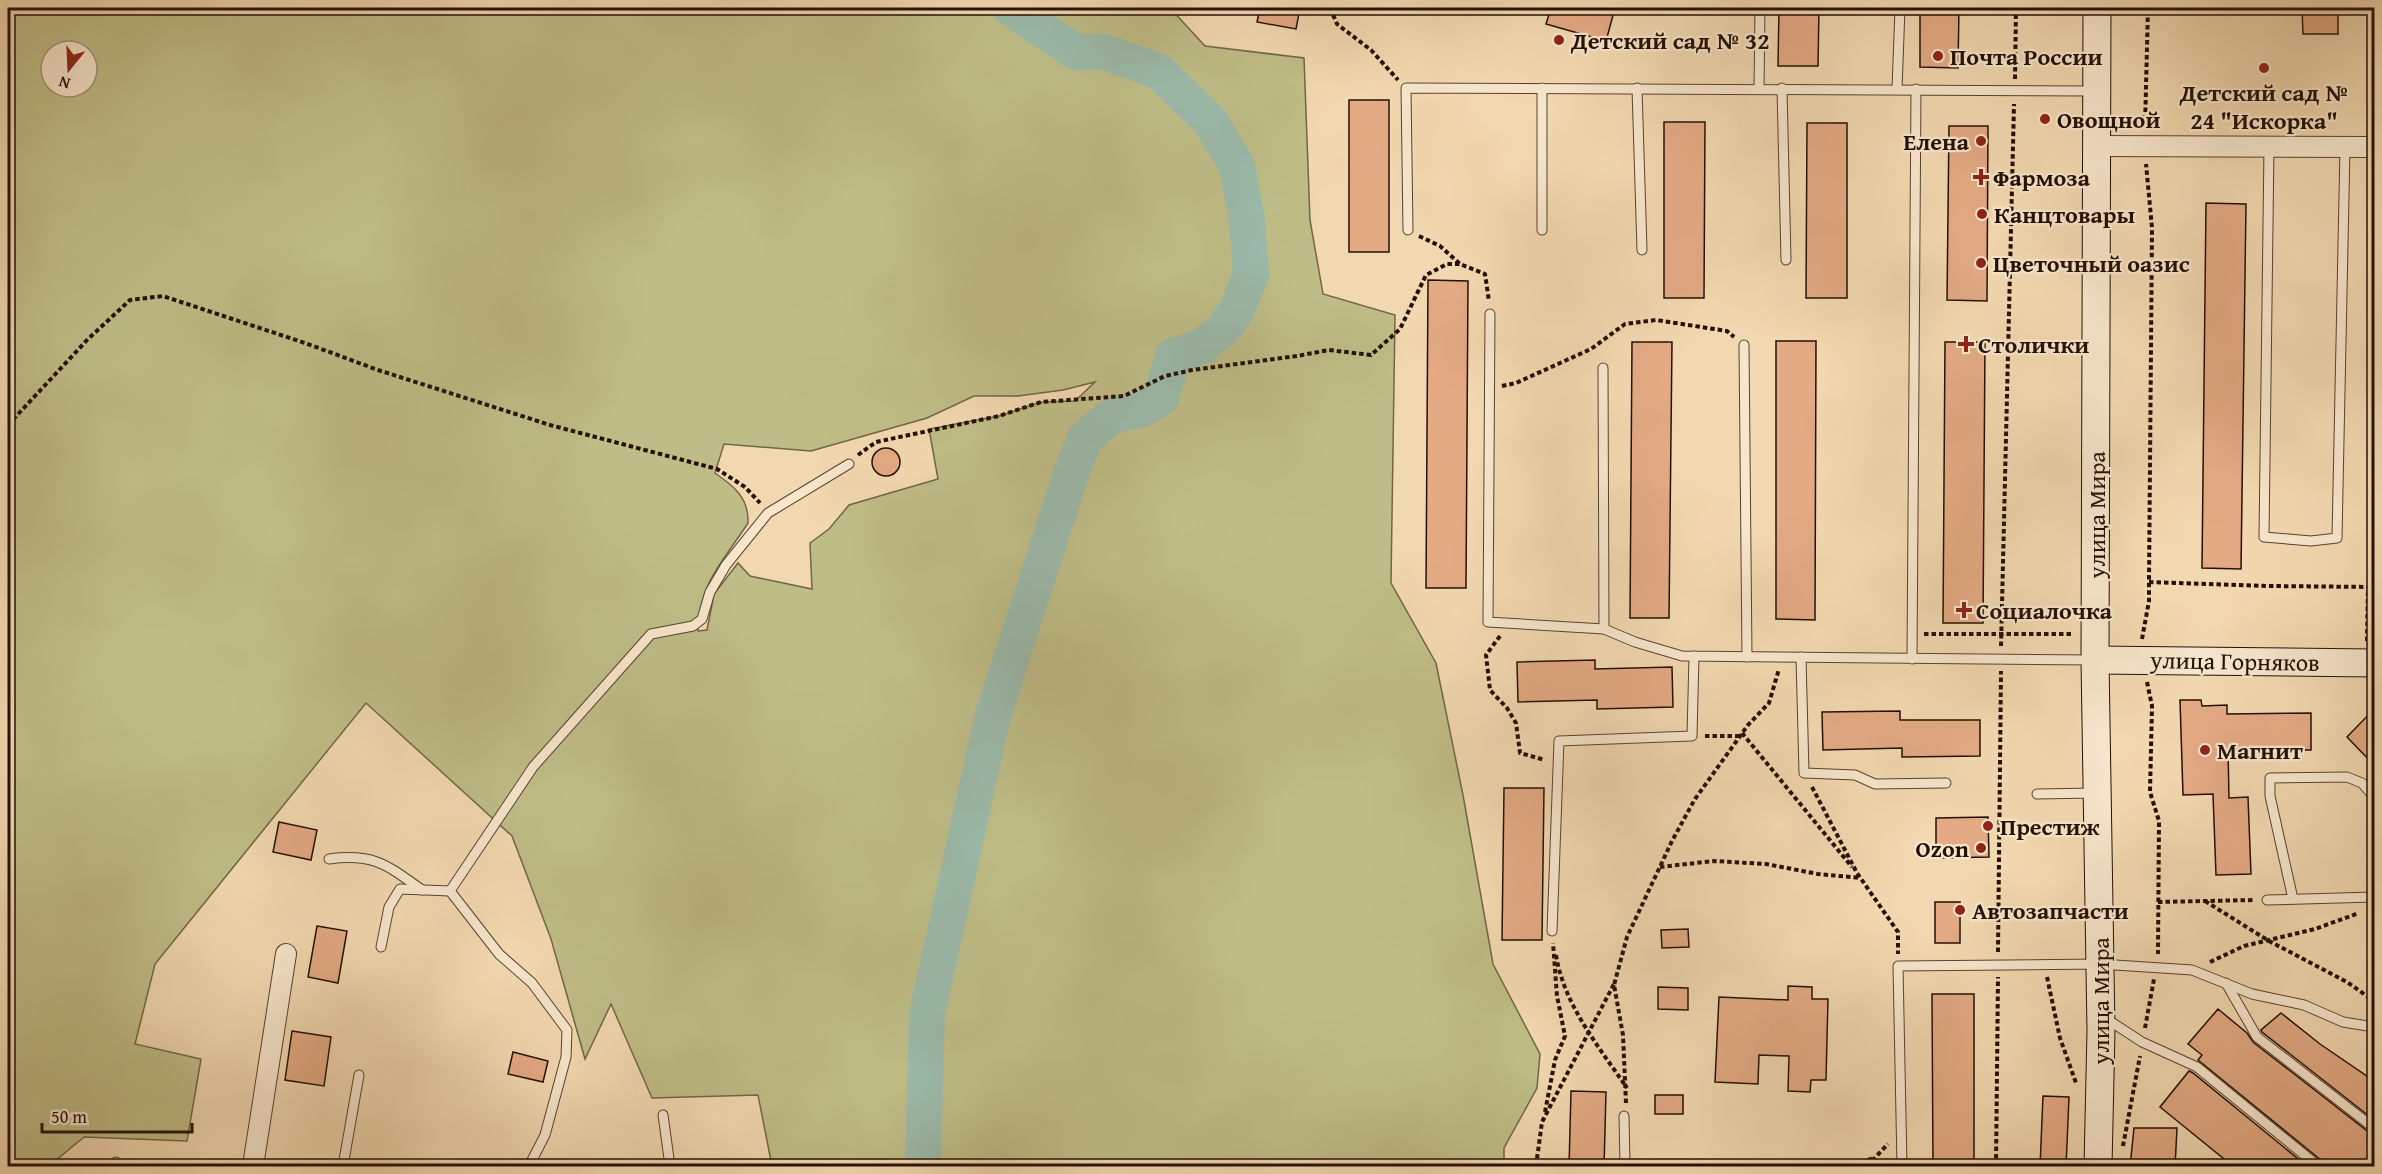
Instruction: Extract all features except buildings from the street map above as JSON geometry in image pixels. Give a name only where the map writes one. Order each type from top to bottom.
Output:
[{"type":"main road","name":"улица Мира","points":[[2097,8],[2095,660],[2101,1016],[2098,1167]]},
{"type":"main road","name":"улица Горняков","points":[[2095,660],[2143,661],[2371,654]]},
{"type":"street","points":[[2096,147],[2374,147]]},
{"type":"street","points":[[253,1167],[286,954]]},
{"type":"lane","points":[[1759,88],[1760,8]]},
{"type":"lane","points":[[1897,89],[1900,8]]},
{"type":"lane","points":[[1408,230],[1406,88],[2095,91]]},
{"type":"lane","points":[[1542,88],[1542,230]]},
{"type":"lane","points":[[1637,88],[1642,250]]},
{"type":"lane","points":[[1782,88],[1786,260]]},
{"type":"lane","points":[[1911,658],[1916,89]]},
{"type":"lane","points":[[2269,147],[2264,537],[2311,541],[2337,537],[2344,147]]},
{"type":"lane","points":[[1490,314],[1488,622],[1604,629],[1635,642],[1682,656],[2095,660]]},
{"type":"lane","points":[[1744,345],[1747,657]]},
{"type":"lane","points":[[1603,369],[1604,629]]},
{"type":"lane","points":[[450,891],[533,767],[651,634],[693,626],[702,619],[710,592],[726,565],[768,513],[849,464]]},
{"type":"lane","points":[[1552,931],[1559,741],[1692,736],[1694,656]]},
{"type":"lane","points":[[1801,657],[1804,773],[1855,775],[1875,784],[1946,783]]},
{"type":"lane","points":[[2293,899],[2270,796],[2270,778],[2347,777],[2362,783],[2374,796]]},
{"type":"lane","points":[[2037,794],[2098,793]]},
{"type":"lane","points":[[329,859],[348,856],[381,861],[422,890]]},
{"type":"lane","points":[[381,947],[389,907],[400,889],[450,891]]},
{"type":"lane","points":[[450,891],[499,954],[532,983],[567,1030],[566,1057],[545,1135],[529,1167]]},
{"type":"lane","points":[[2267,900],[2374,897]]},
{"type":"lane","points":[[1902,1167],[1898,966],[2100,964],[2192,970],[2252,994],[2304,1005],[2343,1022],[2374,1027]]},
{"type":"lane","points":[[2226,983],[2258,1037],[2374,1128]]},
{"type":"lane","points":[[2101,1016],[2142,1042],[2197,1067],[2318,1167]]},
{"type":"lane","points":[[343,1167],[359,1075]]},
{"type":"lane","points":[[663,1115],[670,1167]]},
{"type":"lane","points":[[1624,1116],[1625,1167]]},
{"type":"lane","points":[[2187,1167],[2187,1164],[2193,1167]]},
{"type":"path","points":[[1330,8],[1337,24],[1371,50],[1406,88]]},
{"type":"path","points":[[1996,1167],[2001,658],[2016,8]]},
{"type":"path","points":[[2122,1154],[2158,953],[2159,821],[2150,792],[2152,706],[2141,644],[2149,601],[2152,228],[2145,147],[2148,8]]},
{"type":"path","points":[[1408,230],[1440,246],[1460,264],[1485,274],[1490,314]]},
{"type":"path","points":[[849,464],[876,442],[885,439],[999,416],[1041,402],[1124,396],[1165,376],[1192,370],[1329,350],[1371,355],[1400,329],[1426,275],[1447,264],[1460,264]]},
{"type":"path","points":[[8,425],[87,340],[130,300],[163,296],[378,370],[550,425],[717,469],[745,487],[768,513]]},
{"type":"path","points":[[1490,390],[1516,383],[1591,349],[1625,324],[1656,320],[1727,331],[1744,345]]},
{"type":"path","points":[[2149,582],[2374,587]]},
{"type":"path","points":[[2368,587],[2371,654]]},
{"type":"path","points":[[1509,623],[1486,655],[1490,690],[1507,708],[1516,723],[1520,753],[1558,764]]},
{"type":"path","points":[[1544,1117],[1615,983],[1627,937],[1659,868],[1695,799],[1741,735],[1768,703],[1783,657]]},
{"type":"path","points":[[1692,736],[1741,735]]},
{"type":"path","points":[[1741,735],[1861,878],[1898,932],[1898,966]]},
{"type":"path","points":[[1804,773],[1857,873]]},
{"type":"path","points":[[1659,868],[1714,861],[1766,864],[1818,874],[1861,878]]},
{"type":"path","points":[[2158,902],[2267,900]]},
{"type":"path","points":[[2205,901],[2269,941],[2347,982],[2374,1001]]},
{"type":"path","points":[[2192,970],[2244,946],[2315,929],[2363,912]]},
{"type":"path","points":[[1552,931],[1559,971],[1574,1008],[1627,1088]]},
{"type":"path","points":[[1536,1167],[1555,1060],[1565,1036],[1557,996],[1552,931]]},
{"type":"path","points":[[2045,965],[2060,1038],[2077,1086]]},
{"type":"path","points":[[1615,983],[1623,1035],[1627,1088],[1624,1116]]},
{"type":"path","points":[[1868,1167],[1901,1130]]},
{"type":"path","points":[[1854,1167],[1876,1157]]},
{"type":"path","points":[[1990,1167],[1996,1161]]},
{"type":"shaded area","points":[[8,8],[1170,8],[1205,46],[1304,58],[1310,220],[1323,294],[1395,315],[1391,583],[1436,663],[1463,795],[1493,964],[1540,1054],[1537,1088],[1504,1148],[1504,1166],[772,1166],[758,1095],[652,1098],[611,1004],[585,1059],[551,939],[512,836],[366,703],[155,964],[135,1044],[201,1059],[187,1141],[84,1137],[49,1166],[8,1166]],"holes":[[[1095,382],[1075,401],[1041,402],[999,416],[929,429],[938,479],[849,505],[829,529],[810,543],[812,589],[750,576],[738,563],[714,594],[707,630],[698,631],[699,615],[707,586],[748,523],[748,514],[743,500],[728,483],[715,473],[724,444],[811,451],[927,418],[974,396],[1018,396],[1063,390]]]},
{"type":"waterway","points":[[923,1166],[927,1014],[992,719],[1072,471],[1085,438],[1112,416],[1142,409],[1161,398],[1173,356],[1202,347],[1224,328],[1236,311],[1251,275],[1247,220],[1237,166],[1210,121],[1158,71],[1103,52],[1076,52],[1010,8]]},
{"type":"place","name":"Детский сад № 32","points":[[1559,40]]},
{"type":"place","name":"Почта России","points":[[1938,56]]},
{"type":"place","name":"Детский сад № 24 \"Искорка\"","points":[[2264,68]]},
{"type":"place","name":"Овощной","points":[[2045,119]]},
{"type":"place","name":"Елена","points":[[1981,141]]},
{"type":"place","name":"Фармоза","points":[[1981,177]]},
{"type":"place","name":"Канцтовары","points":[[1982,214]]},
{"type":"place","name":"Цветочный оазис","points":[[1981,263]]},
{"type":"place","name":"Столички","points":[[1966,344]]},
{"type":"place","name":"Социалочка","points":[[1964,610]]},
{"type":"place","name":"Магнит","points":[[2205,750]]},
{"type":"place","name":"Престиж","points":[[1988,826]]},
{"type":"place","name":"Ozon","points":[[1981,848]]},
{"type":"place","name":"Автозапчасти","points":[[1960,910]]}]
